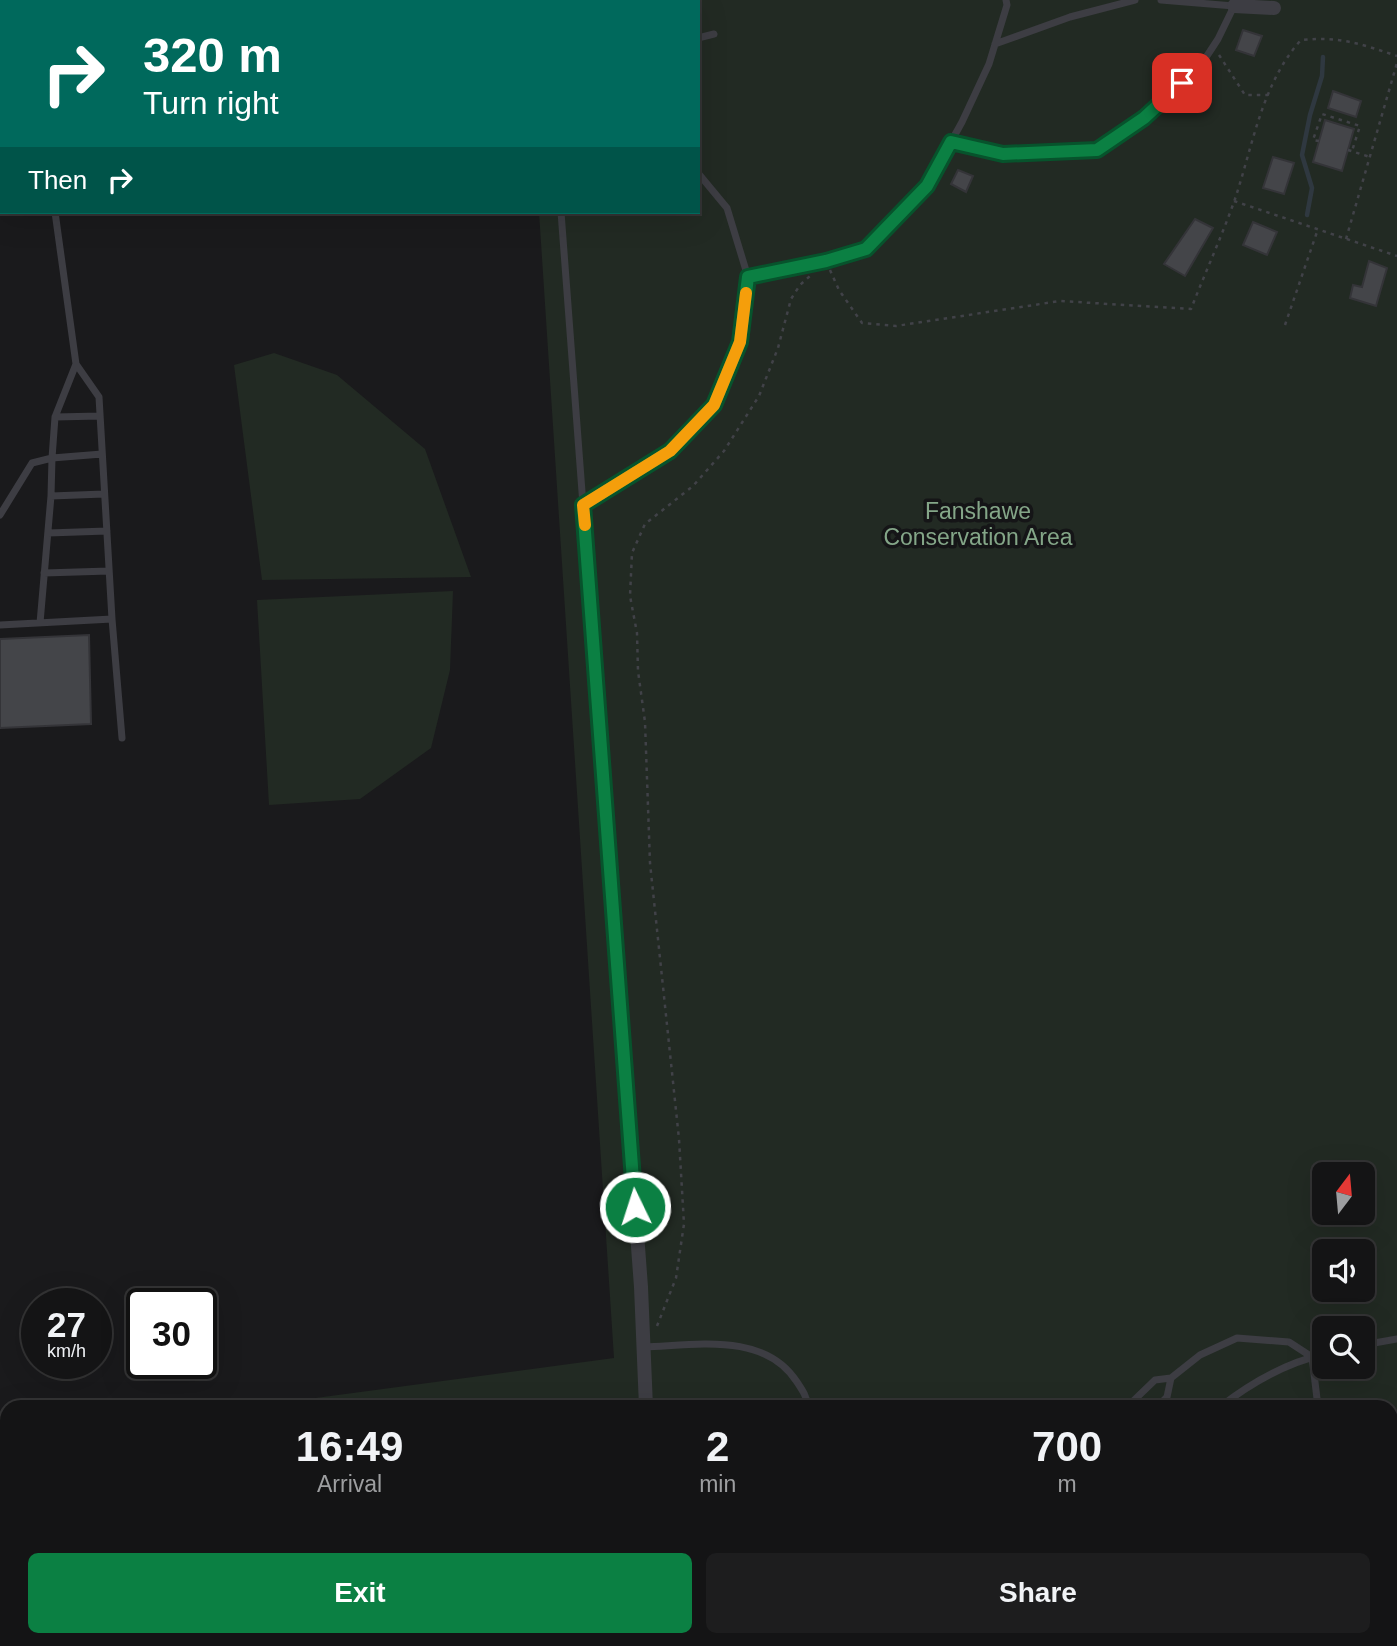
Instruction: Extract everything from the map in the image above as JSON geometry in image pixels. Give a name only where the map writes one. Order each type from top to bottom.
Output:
[{"type":"street","points":[[1234,6],[1274,8]]},
{"type":"street","points":[[583,505],[645,1347],[646,1400]]},
{"type":"lane","points":[[748,277],[826,261],[866,249],[927,186],[989,64],[1007,5],[1006,0]]},
{"type":"lane","points":[[995,44],[1070,17],[1135,0]]},
{"type":"lane","points":[[951,142],[1003,154],[1097,150],[1144,118],[1201,65],[1234,6],[1161,0]]},
{"type":"lane","points":[[700,38],[714,34]]},
{"type":"lane","points":[[561,214],[583,505],[670,451],[714,405],[740,342],[748,277],[727,208],[700,175]]},
{"type":"lane","points":[[55,214],[76,364],[99,397],[122,738]]},
{"type":"lane","points":[[40,623],[55,416],[76,364]]},
{"type":"lane","points":[[55,416],[100,416]]},
{"type":"lane","points":[[0,515],[32,463],[52,458],[102,454]]},
{"type":"lane","points":[[51,496],[104,494]]},
{"type":"lane","points":[[48,533],[107,531]]},
{"type":"lane","points":[[44,573],[109,571]]},
{"type":"lane","points":[[0,625],[112,619]]},
{"type":"lane","points":[[1134,1400],[1155,1380],[1171,1378],[1200,1355],[1237,1338],[1289,1342],[1312,1357]]},
{"type":"lane","points":[[1375,1343],[1397,1339]]},
{"type":"lane","points":[[645,1347],[724,1344],[764,1352],[787,1366],[807,1400]]},
{"type":"lane","points":[[1229,1400],[1246,1387],[1285,1366],[1312,1357]]},
{"type":"lane","points":[[1164,1400],[1171,1378]]},
{"type":"lane","points":[[1315,1379],[1317,1400]]},
{"type":"path","points":[[645,1347],[660,1320],[676,1278],[684,1224],[679,1139],[650,863],[645,722],[631,596],[632,553],[645,524],[693,486],[724,451],[759,396],[778,348],[791,299],[800,285],[826,261],[839,289],[862,323],[896,326],[1060,301],[1191,309],[1234,201],[1268,95],[1286,56],[1301,40],[1346,39],[1397,56]]},
{"type":"path","points":[[1214,46],[1245,95],[1268,95]]},
{"type":"path","points":[[1346,239],[1397,63]]},
{"type":"path","points":[[1319,141],[1313,140],[1322,114],[1360,126],[1350,151],[1370,157]]},
{"type":"path","points":[[1234,201],[1397,256]]},
{"type":"path","points":[[1285,326],[1318,229]]},
{"type":"green space","name":"Fanshawe Conservation Area","points":[[700,0],[1397,0],[1397,1400],[300,1400],[614,1358],[539,214],[700,214]]},
{"type":"green space","points":[[274,353],[337,375],[425,449],[471,577],[262,580],[234,365]]},
{"type":"green space","points":[[453,591],[450,670],[431,748],[360,799],[269,805],[257,600]]},
{"type":"building","points":[[1243,30],[1262,36],[1254,56],[1236,50]]},
{"type":"building","points":[[1333,91],[1361,101],[1356,117],[1328,108]]},
{"type":"building","points":[[1325,120],[1354,129],[1342,171],[1313,162]]},
{"type":"building","points":[[1273,157],[1294,163],[1284,194],[1263,188]]},
{"type":"building","points":[[958,170],[973,176],[966,192],[951,184]]},
{"type":"building","points":[[1195,219],[1213,228],[1185,276],[1164,264]]},
{"type":"building","points":[[1253,222],[1277,232],[1267,255],[1243,245]]},
{"type":"building","points":[[1369,261],[1387,268],[1376,306],[1350,298],[1353,285],[1362,287]]},
{"type":"building","points":[[89,635],[91,724],[0,728],[0,639]]},
{"type":"waterway","points":[[1307,215],[1312,188],[1302,155],[1322,76],[1323,57]]},
{"type":"slow traffic","points":[[585,525],[583,505],[670,451],[714,405],[740,342],[746,293]]},
{"type":"route","points":[[635,1207],[583,505],[670,451],[714,405],[740,342],[748,277],[826,261],[866,249],[927,186],[951,142],[1003,154],[1097,150],[1144,118],[1182,83]]}]
